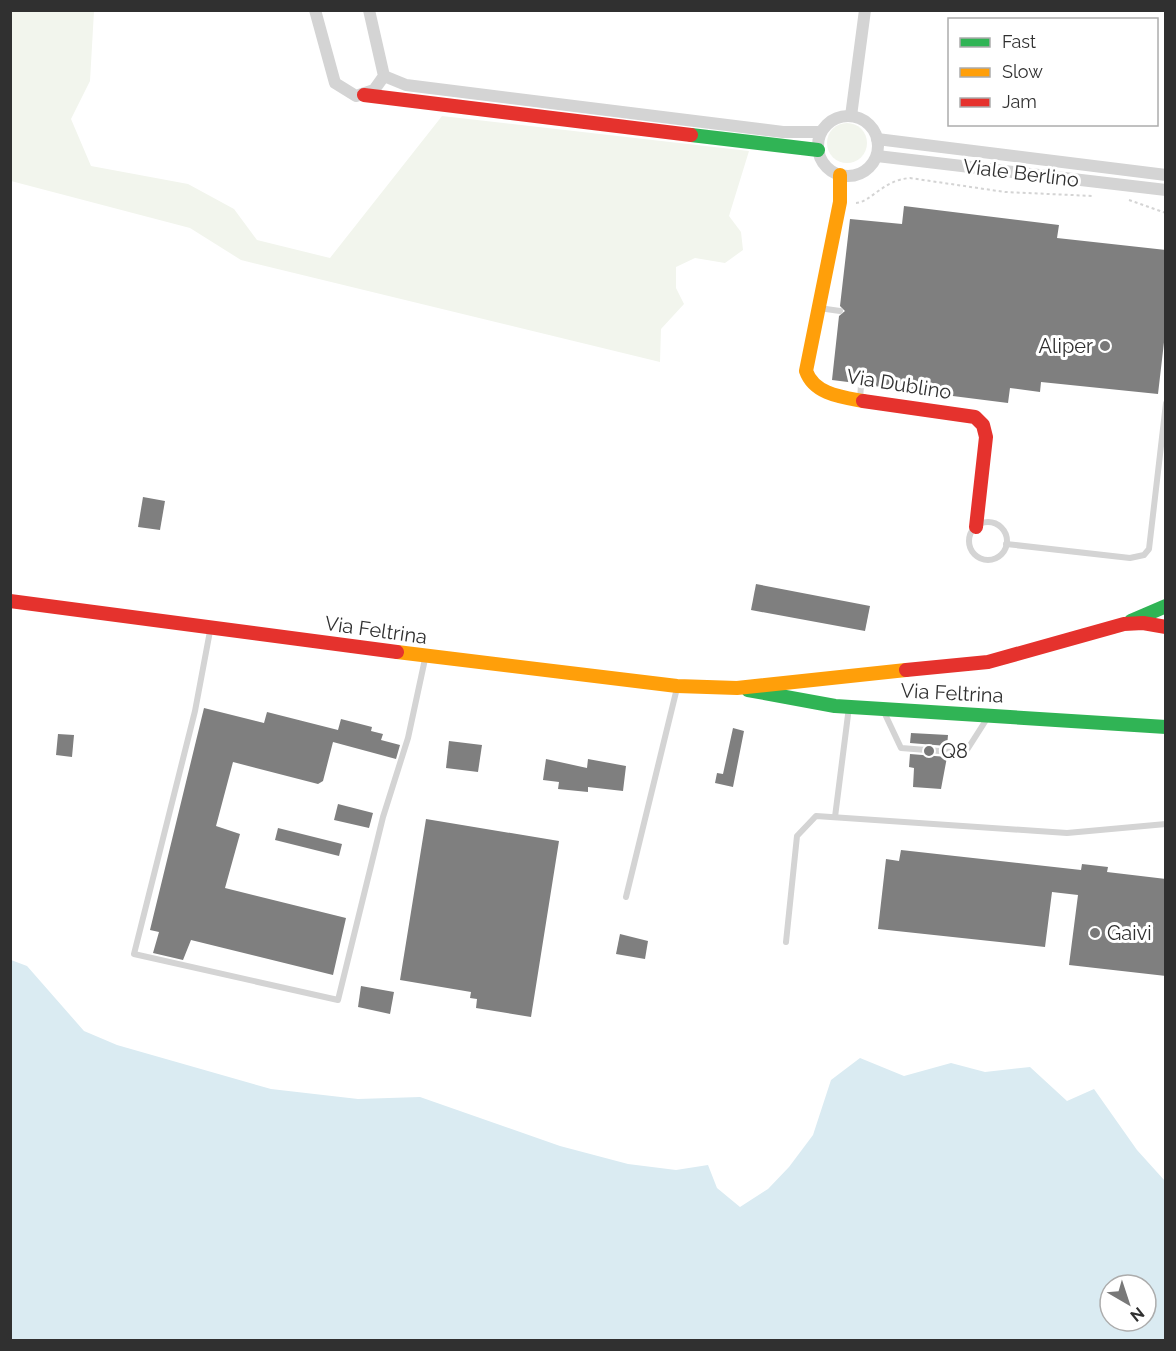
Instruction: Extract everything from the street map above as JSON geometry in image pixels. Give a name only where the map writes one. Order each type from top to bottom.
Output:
[{"type":"street","points":[[315,10],[335,83],[356,96],[364,95],[818,150]]},
{"type":"street","points":[[364,95],[374,90],[384,76],[369,10]]},
{"type":"street","points":[[851,116],[865,10]]},
{"type":"street","points":[[384,76],[406,85],[783,132],[821,132]]},
{"type":"street","points":[[851,116],[868,123],[878,139],[876,156],[870,167],[859,174],[840,176],[825,166],[818,150],[821,132],[833,119],[851,116]]},
{"type":"street","name":"Viale Berlino","points":[[878,139],[1166,175]]},
{"type":"street","name":"Viale Berlino","points":[[876,156],[1166,190]]},
{"type":"street","name":"Via Dublino","points":[[840,176],[840,202],[806,371],[810,383],[820,390],[860,401],[975,417],[983,425],[986,436],[976,527]]},
{"type":"street","name":"Via Feltrina","points":[[10,601],[426,656],[677,686],[737,688],[850,707],[1166,727]]},
{"type":"street","name":"Via Feltrina","points":[[737,688],[988,662],[1124,624],[1166,606]]},
{"type":"street","name":"Via Feltrina","points":[[1124,624],[1143,623],[1166,627]]},
{"type":"lane","points":[[818,308],[840,311]]},
{"type":"lane","points":[[860,401],[861,384]]},
{"type":"lane","points":[[1006,544],[1130,558],[1144,555],[1149,549],[1166,403]]},
{"type":"lane","points":[[986,523],[996,524],[1004,532],[1006,544],[996,559],[978,558],[969,543],[976,527],[986,523]]},
{"type":"lane","points":[[210,627],[195,711],[134,954],[338,1000],[383,817],[408,738],[426,656]]},
{"type":"lane","points":[[626,897],[677,686]]},
{"type":"lane","points":[[835,817],[850,707]]},
{"type":"lane","points":[[883,709],[901,748],[965,753],[989,715]]},
{"type":"lane","points":[[786,942],[797,836],[816,816],[1067,833],[1166,824]]},
{"type":"path","points":[[840,202],[862,202],[883,185],[896,179],[910,178],[1005,192],[1101,196]]},
{"type":"path","points":[[1121,198],[1166,213]]},
{"type":"shaded area","points":[[10,11],[94,11],[90,81],[71,119],[91,166],[188,184],[234,209],[257,240],[330,258],[442,116],[749,151],[729,216],[741,232],[743,250],[725,263],[695,258],[676,267],[676,288],[684,304],[661,329],[660,362],[241,260],[190,228],[11,181]]},
{"type":"shaded area","points":[[847,123],[855,124],[861,129],[866,135],[866,151],[861,157],[855,162],[847,163],[839,162],[833,157],[828,151],[827,143],[828,135],[833,129],[839,124]]},
{"type":"shaded area","points":[[11,960],[27,966],[84,1031],[117,1045],[271,1089],[358,1099],[420,1097],[560,1146],[628,1164],[676,1170],[708,1165],[717,1188],[740,1207],[768,1189],[789,1167],[813,1135],[831,1080],[860,1058],[904,1076],[951,1063],[985,1072],[1030,1067],[1067,1101],[1094,1089],[1137,1150],[1165,1181],[1165,1340],[11,1340]]},
{"type":"building","points":[[904,206],[1059,225],[1057,238],[1166,250],[1166,325],[1158,394],[1041,382],[1040,392],[1010,388],[1008,403],[866,385],[862,379],[856,383],[832,380],[839,316],[845,311],[840,306],[850,219],[902,224]]},
{"type":"building","points":[[143,497],[165,501],[160,530],[138,527]]},
{"type":"building","points":[[756,584],[870,606],[865,631],[751,610]]},
{"type":"building","points":[[204,708],[264,723],[267,712],[338,730],[341,719],[372,727],[371,731],[383,734],[381,740],[400,745],[396,759],[333,742],[323,781],[318,784],[233,762],[216,826],[240,834],[225,888],[346,918],[333,975],[191,940],[183,960],[153,953],[159,932],[150,930]]},
{"type":"building","points":[[733,728],[744,731],[733,787],[715,783],[717,773],[723,774]]},
{"type":"building","points":[[911,733],[948,735],[947,746],[910,743]]},
{"type":"building","points":[[58,734],[74,735],[72,757],[56,755]]},
{"type":"building","points":[[449,741],[482,745],[478,772],[446,768]]},
{"type":"building","points":[[910,754],[947,757],[941,789],[913,787],[914,768],[909,767]]},
{"type":"building","points":[[546,759],[587,768],[588,759],[626,766],[623,791],[588,787],[588,792],[558,789],[559,782],[543,780]]},
{"type":"building","points":[[338,804],[373,813],[369,828],[334,820]]},
{"type":"building","points":[[426,819],[559,841],[531,1017],[476,1008],[477,999],[470,998],[471,992],[400,980]]},
{"type":"building","points":[[278,828],[342,844],[339,856],[275,840]]},
{"type":"building","points":[[901,850],[1081,870],[1082,864],[1108,867],[1107,872],[1166,879],[1166,976],[1069,965],[1078,895],[1052,892],[1045,947],[878,929],[886,859],[899,861]]},
{"type":"building","points":[[620,934],[648,941],[645,959],[616,954]]},
{"type":"building","points":[[361,986],[394,992],[390,1014],[358,1007]]},
{"type":"traffic: fast","points":[[691,135],[818,150]]},
{"type":"traffic: fast","points":[[1131,621],[1166,606]]},
{"type":"traffic: fast","points":[[748,690],[835,706],[1166,727]]},
{"type":"traffic: slow","points":[[840,175],[840,202],[806,371],[815,385],[822,390],[837,396],[863,401]]},
{"type":"traffic: slow","points":[[397,652],[677,686],[737,688],[906,670]]},
{"type":"traffic: jam","points":[[364,95],[691,135]]},
{"type":"traffic: jam","points":[[863,401],[975,417],[983,425],[986,437],[976,527]]},
{"type":"traffic: jam","points":[[10,601],[397,652]]},
{"type":"traffic: jam","points":[[906,670],[988,662],[1124,624],[1143,623],[1166,627]]},
{"type":"place","name":"Aliper","points":[[1105,346]]},
{"type":"place","name":"Q8","points":[[929,751]]},
{"type":"place","name":"Gaivi","points":[[1095,933]]}]
